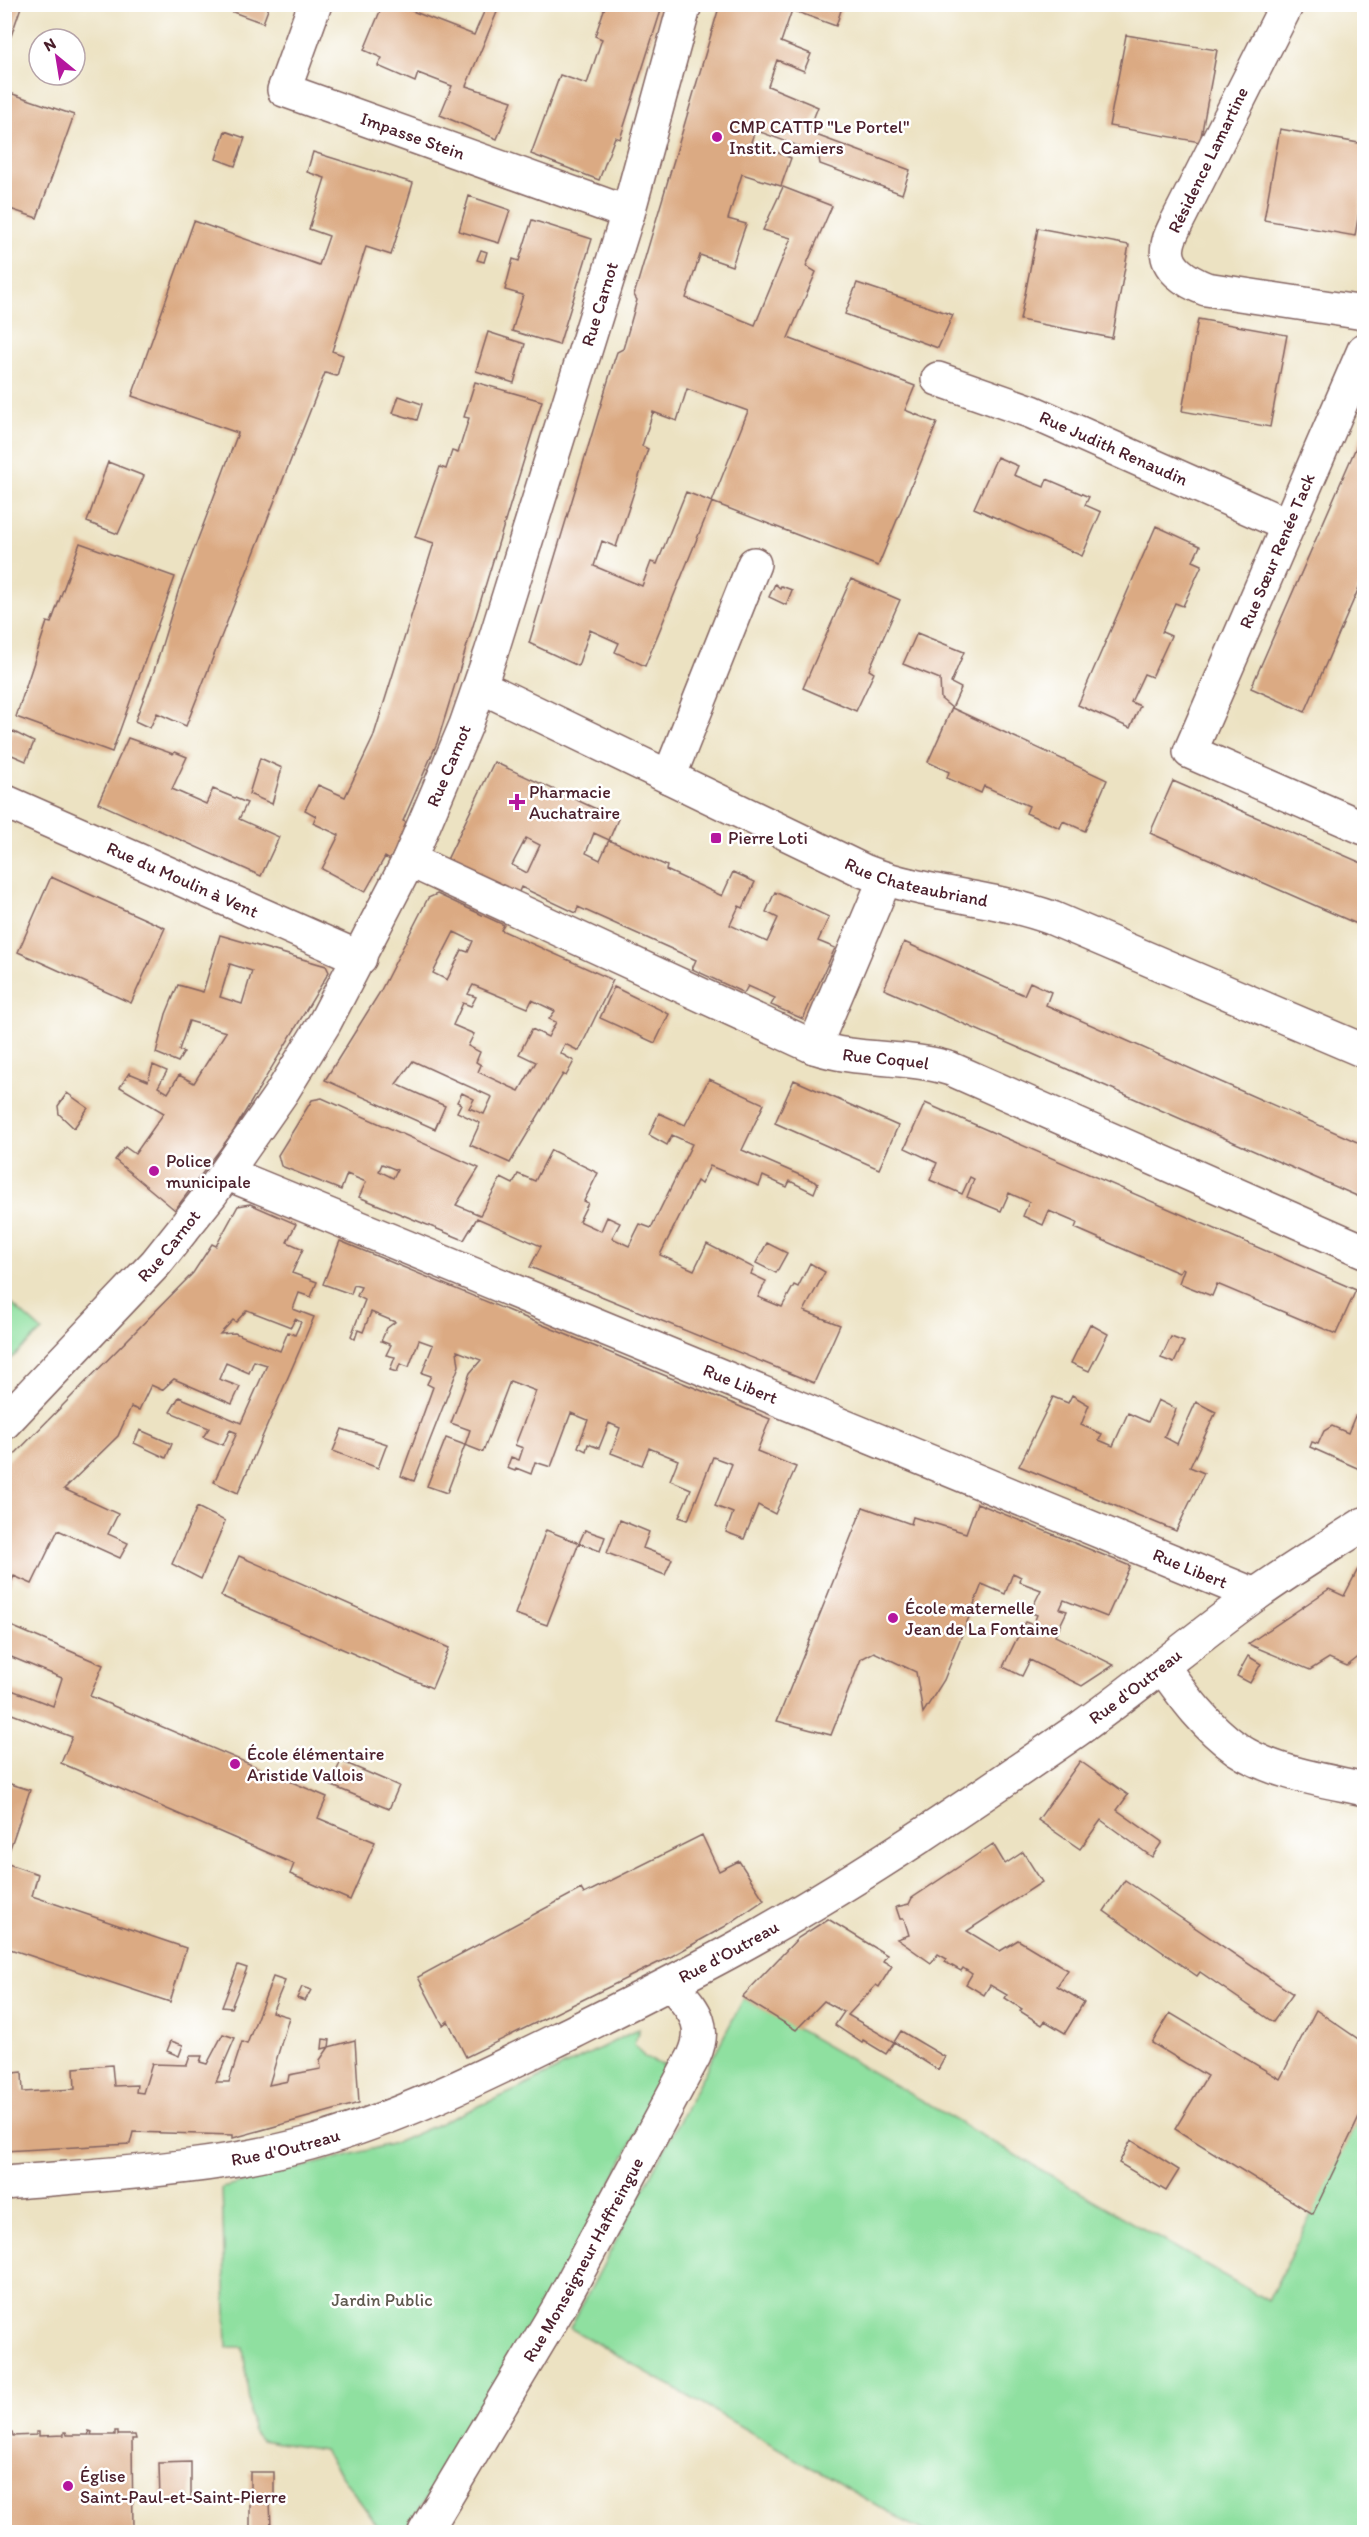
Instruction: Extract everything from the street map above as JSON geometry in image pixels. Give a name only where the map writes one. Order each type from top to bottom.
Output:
[{"type":"street","name":"Impasse Stein","points":[[315,4],[284,90],[628,213]]},
{"type":"street","name":"Rue Carnot","points":[[4,1423],[156,1263],[226,1173],[286,1084],[360,958],[409,860],[453,758],[480,686],[628,213],[685,4]]},
{"type":"street","name":"Résidence Lamartine","points":[[1287,4],[1177,222],[1167,251],[1172,267],[1179,275],[1206,289],[1365,313]]},
{"type":"street","name":"Rue Sœur Renée Tack","points":[[1365,350],[1190,752],[1365,828]]},
{"type":"street","name":"Rue Judith Renaudin","points":[[938,379],[1032,412],[1287,525]]},
{"type":"street","points":[[669,777],[754,564]]},
{"type":"street","name":"Rue Chateaubriand","points":[[480,686],[885,879],[1004,903],[1052,918],[1365,1051]]},
{"type":"street","name":"Rue du Moulin à Vent","points":[[4,801],[360,958]]},
{"type":"street","name":"Rue Coquel","points":[[409,860],[814,1047],[844,1055],[914,1060],[951,1069],[1365,1251]]},
{"type":"street","points":[[814,1047],[885,879]]},
{"type":"street","name":"Rue Libert","points":[[226,1173],[1255,1595]]},
{"type":"street","name":"Rue d'Outreau","points":[[4,2183],[205,2164],[306,2144],[398,2115],[448,2093],[671,1983],[756,1937],[881,1861],[1071,1734],[1163,1667],[1255,1595],[1365,1524]]},
{"type":"street","points":[[1163,1667],[1204,1721],[1237,1749],[1252,1758],[1291,1772],[1365,1789]]},
{"type":"street","name":"Rue Monseigneur Haffreingue","points":[[425,2532],[558,2309],[700,2043],[699,2021],[671,1983]]},
{"type":"green space","points":[[5,1298],[42,1331],[5,1364]]},
{"type":"green space","points":[[744,1998],[1268,2301],[1364,2108],[1364,2532],[923,2532],[570,2328]]},
{"type":"green space","name":"Jardin Public","points":[[639,2029],[634,2044],[645,2058],[662,2065],[674,2060],[533,2335],[414,2518],[401,2532],[382,2532],[323,2450],[261,2440],[252,2430],[243,2347],[227,2347],[222,2188],[395,2143],[518,2089]]},
{"type":"building","points":[[4,4],[22,4],[11,36],[4,34]]},
{"type":"building","points":[[211,4],[270,4],[263,23]]},
{"type":"building","points":[[383,4],[394,4],[474,35],[487,5],[500,5],[466,86],[512,101],[497,139],[440,115],[452,86],[418,73],[415,82],[378,66],[382,58],[364,50]]},
{"type":"building","points":[[606,4],[663,4],[620,139],[615,137],[599,180],[531,154],[560,75],[587,84],[602,39],[595,36]]},
{"type":"building","points":[[720,4],[843,4],[836,26],[792,10],[781,42],[811,54],[804,71],[777,60],[768,86],[818,107],[808,132],[910,170],[902,194],[820,164],[819,158],[800,151],[801,147],[755,130],[751,142],[791,158],[781,186],[742,174],[728,219],[746,224],[732,266],[700,255],[686,298],[755,325],[791,238],[763,230],[783,187],[832,206],[806,266],[816,272],[788,338],[915,386],[905,410],[937,423],[878,566],[712,502],[645,666],[615,652],[619,643],[590,630],[578,666],[529,643],[614,361],[617,352],[623,349],[637,300],[634,295]],"holes":[[[687,389],[748,411],[712,502],[686,492],[657,564],[651,562],[642,586],[594,566],[602,541],[616,547],[648,449],[642,446],[653,412],[677,421]]]},
{"type":"building","points":[[1126,35],[1217,50],[1200,142],[1109,126]]},
{"type":"building","points":[[4,91],[74,115],[37,218],[4,207]]},
{"type":"building","points":[[1280,129],[1364,144],[1364,182],[1355,236],[1264,220]]},
{"type":"building","points":[[225,131],[245,138],[235,166],[216,159]]},
{"type":"building","points":[[313,152],[413,183],[391,255],[366,247],[332,351],[343,355],[337,376],[325,373],[186,726],[157,713],[150,728],[135,721],[154,671],[179,589],[238,433],[132,396],[194,221],[319,265],[329,236],[309,229],[325,178],[307,172]]},
{"type":"building","points":[[469,196],[510,210],[499,243],[459,231]]},
{"type":"building","points":[[532,220],[592,239],[559,345],[512,331],[523,295],[505,290],[513,259],[519,261]]},
{"type":"building","points":[[1038,228],[1129,245],[1112,338],[1020,320]]},
{"type":"building","points":[[481,250],[487,252],[484,262],[477,260]]},
{"type":"building","points":[[857,283],[953,315],[938,348],[845,314]]},
{"type":"building","points":[[1198,319],[1287,335],[1270,427],[1182,411]]},
{"type":"building","points":[[488,332],[525,344],[514,383],[476,371]]},
{"type":"building","points":[[475,382],[542,401],[437,743],[403,821],[409,824],[390,860],[385,857],[365,892],[322,869],[339,835],[313,823],[316,816],[305,810],[318,785],[345,797],[373,738],[434,543],[415,537],[440,467],[446,469],[452,451],[458,453],[469,418],[464,417]]},
{"type":"building","points":[[399,396],[422,404],[417,420],[393,413]]},
{"type":"building","points":[[1364,429],[1364,576],[1305,712],[1251,688]]},
{"type":"building","points":[[997,457],[1018,466],[1014,475],[1044,487],[1047,479],[1089,497],[1085,505],[1101,512],[1082,556],[974,508]]},
{"type":"building","points":[[108,462],[144,476],[118,534],[87,522]]},
{"type":"building","points":[[1156,526],[1200,546],[1193,561],[1202,565],[1183,606],[1175,603],[1162,632],[1171,636],[1152,677],[1144,674],[1131,702],[1140,706],[1130,728],[1078,705]]},
{"type":"building","points":[[80,543],[175,577],[112,752],[16,717],[47,622],[51,623]]},
{"type":"building","points":[[851,579],[900,600],[869,670],[874,673],[856,711],[803,688]]},
{"type":"building","points":[[775,584],[780,588],[781,586],[792,590],[786,605],[769,597]]},
{"type":"building","points":[[917,633],[964,652],[951,683],[961,688],[952,708],[941,699],[940,679],[903,664]]},
{"type":"building","points":[[952,708],[1107,780],[1085,831],[1063,821],[1060,828],[1026,813],[1029,806],[984,786],[981,793],[947,778],[949,772],[928,762]]},
{"type":"building","points":[[12,731],[34,742],[26,761],[5,752]]},
{"type":"building","points":[[128,738],[187,757],[172,789],[206,804],[213,789],[247,803],[239,819],[279,837],[261,876],[98,803]]},
{"type":"building","points":[[260,758],[282,768],[272,804],[249,794]]},
{"type":"building","points":[[494,762],[618,819],[609,840],[667,866],[666,870],[722,896],[733,872],[755,882],[743,908],[739,906],[730,925],[767,942],[778,918],[766,912],[775,892],[829,917],[818,941],[835,948],[803,1019],[771,1005],[775,998],[748,986],[744,993],[692,969],[696,960],[578,907],[576,913],[521,887],[517,896],[445,864]],"holes":[[[594,833],[609,840],[600,860],[586,853]],[[526,838],[540,845],[527,873],[512,865]]]},
{"type":"building","points":[[1173,781],[1364,864],[1364,927],[1150,833]]},
{"type":"building","points":[[51,877],[165,928],[131,1003],[18,952]]},
{"type":"building","points":[[437,894],[504,925],[501,930],[613,980],[579,1051],[565,1044],[560,1053],[574,1061],[566,1076],[563,1074],[510,1163],[470,1145],[480,1123],[457,1112],[461,1104],[457,1102],[462,1093],[474,1099],[469,1108],[484,1114],[492,1097],[413,1061],[396,1084],[445,1106],[435,1129],[325,1080],[380,992],[428,898]],"holes":[[[454,932],[473,941],[468,952],[462,950],[447,980],[433,973]],[[473,985],[528,1008],[532,1000],[555,1011],[549,1019],[556,1022],[548,1037],[532,1029],[519,1054],[536,1062],[519,1091],[478,1072],[481,1065],[476,1062],[480,1052],[468,1046],[474,1034],[453,1025],[463,1003],[471,1006],[476,997],[468,994]]]},
{"type":"building","points":[[220,935],[326,966],[329,972],[233,1132],[175,1210],[115,1160],[125,1147],[135,1154],[164,1113],[120,1087],[129,1073],[148,1081],[153,1065],[167,1071],[158,1087],[168,1093],[179,1075],[194,1083],[226,1032],[189,1021],[179,1050],[184,1052],[178,1062],[156,1053],[166,1014],[178,985],[203,992]],"holes":[[[230,964],[252,971],[242,1004],[220,997]]]},
{"type":"building","points":[[904,942],[1024,995],[1030,982],[1051,992],[1046,1005],[1364,1145],[1364,1199],[884,989]]},
{"type":"building","points":[[614,987],[669,1014],[655,1043],[600,1018]]},
{"type":"building","points":[[709,1079],[764,1104],[742,1150],[818,1183],[814,1193],[790,1181],[787,1187],[763,1176],[759,1186],[710,1166],[701,1184],[697,1181],[660,1255],[694,1270],[707,1244],[754,1268],[751,1274],[766,1281],[758,1297],[782,1307],[794,1285],[798,1287],[810,1263],[825,1272],[804,1311],[840,1325],[814,1383],[530,1267],[541,1246],[477,1218],[464,1240],[359,1197],[366,1182],[347,1174],[341,1190],[281,1166],[278,1155],[312,1100],[322,1098],[479,1168],[456,1205],[480,1215],[501,1178],[513,1184],[518,1174],[535,1181],[551,1150],[598,1173],[584,1201],[588,1203],[579,1221],[601,1231],[607,1217],[620,1223],[612,1238],[629,1246],[640,1224],[651,1228],[692,1144],[672,1135],[667,1145],[649,1135],[659,1113],[685,1125]],"holes":[[[382,1164],[397,1170],[393,1178],[379,1171]]]},
{"type":"building","points":[[794,1080],[898,1126],[879,1169],[775,1123]]},
{"type":"building","points":[[67,1093],[88,1108],[74,1128],[59,1114],[58,1106]]},
{"type":"building","points":[[925,1103],[1356,1290],[1336,1334],[1217,1284],[1212,1296],[1179,1283],[1184,1269],[1182,1268],[1179,1273],[1075,1228],[1077,1223],[1049,1211],[1043,1225],[1023,1216],[1029,1202],[1009,1193],[1001,1211],[967,1197],[974,1179],[970,1177],[962,1194],[930,1180],[937,1163],[905,1148]]},
{"type":"building","points":[[250,1204],[296,1224],[287,1242],[303,1249],[292,1273],[317,1282],[311,1297],[299,1293],[293,1309],[314,1317],[238,1493],[214,1482],[237,1433],[230,1430],[223,1445],[203,1437],[209,1428],[170,1412],[179,1397],[241,1423],[267,1365],[254,1361],[249,1373],[226,1363],[219,1379],[240,1387],[232,1404],[174,1379],[162,1390],[151,1385],[139,1410],[131,1407],[118,1436],[64,1489],[118,1514],[108,1534],[128,1543],[120,1558],[58,1530],[32,1584],[14,1576],[9,1587],[4,1585],[4,1465],[193,1273],[212,1244],[216,1246],[238,1206]],"holes":[[[247,1310],[291,1327],[295,1319],[301,1322],[295,1335],[288,1332],[280,1351],[235,1333],[220,1334],[233,1320],[236,1322]]]},
{"type":"building","points":[[340,1241],[770,1419],[757,1451],[796,1467],[775,1514],[758,1505],[744,1539],[726,1532],[733,1513],[715,1506],[732,1464],[713,1457],[688,1520],[679,1517],[691,1489],[670,1480],[678,1460],[649,1448],[642,1465],[611,1453],[620,1428],[609,1423],[599,1448],[588,1444],[586,1451],[578,1447],[588,1420],[571,1413],[551,1467],[535,1462],[531,1474],[516,1468],[515,1471],[507,1468],[511,1457],[519,1460],[523,1448],[515,1445],[536,1391],[510,1381],[483,1452],[465,1445],[470,1430],[451,1423],[470,1373],[481,1360],[457,1351],[459,1366],[414,1481],[401,1476],[433,1387],[427,1384],[431,1376],[422,1373],[433,1345],[419,1340],[409,1367],[400,1364],[397,1372],[390,1370],[395,1357],[386,1355],[391,1345],[381,1341],[387,1328],[395,1322],[371,1312],[363,1332],[358,1330],[355,1339],[351,1336],[365,1300],[357,1296],[361,1287],[354,1285],[351,1294],[323,1284]]},
{"type":"building","points":[[767,1243],[787,1253],[776,1273],[756,1263]]},
{"type":"building","points":[[1090,1324],[1108,1334],[1089,1371],[1071,1363]]},
{"type":"building","points":[[1171,1337],[1184,1342],[1174,1363],[1161,1358]]},
{"type":"building","points":[[1072,1395],[1089,1405],[1081,1425],[1102,1434],[1099,1440],[1113,1446],[1128,1413],[1148,1422],[1158,1400],[1176,1409],[1164,1437],[1177,1444],[1196,1402],[1216,1412],[1190,1467],[1204,1473],[1176,1531],[1019,1466],[1053,1397],[1068,1403]]},
{"type":"building","points":[[1355,1416],[1364,1421],[1364,1471],[1310,1447],[1312,1442],[1318,1444],[1324,1431],[1332,1426],[1348,1433]]},
{"type":"building","points":[[342,1429],[387,1444],[378,1468],[333,1451]]},
{"type":"building","points":[[140,1430],[172,1444],[166,1458],[134,1443]]},
{"type":"building","points":[[446,1438],[465,1445],[447,1493],[427,1486]]},
{"type":"building","name":"École maternelle Jean de La Fontaine","points":[[977,1503],[1130,1566],[1107,1617],[1064,1600],[1060,1609],[1067,1611],[1055,1636],[1114,1665],[1082,1686],[1030,1660],[1022,1676],[1003,1667],[1025,1622],[1033,1625],[1037,1615],[1030,1612],[1041,1590],[1020,1582],[1021,1577],[1013,1573],[1005,1594],[982,1584],[944,1680],[923,1713],[916,1672],[874,1652],[861,1659],[831,1735],[777,1721],[863,1507],[911,1524],[913,1517],[966,1533]]},
{"type":"building","points":[[197,1507],[225,1521],[201,1579],[172,1564]]},
{"type":"building","points":[[620,1520],[649,1532],[643,1548],[672,1559],[665,1575],[607,1553]]},
{"type":"building","points":[[546,1530],[579,1543],[547,1625],[515,1614]]},
{"type":"building","points":[[585,1530],[605,1537],[600,1551],[579,1543]]},
{"type":"building","points":[[239,1556],[449,1648],[432,1688],[221,1596]]},
{"type":"building","points":[[1358,1569],[1364,1572],[1364,1659],[1361,1655],[1347,1666],[1329,1658],[1310,1670],[1248,1644],[1329,1589],[1344,1596]]},
{"type":"building","points":[[4,1623],[103,1665],[90,1696],[327,1797],[318,1818],[375,1842],[350,1900],[290,1874],[294,1864],[61,1763],[72,1737],[4,1711],[4,1687],[53,1706],[62,1678],[4,1654]]},
{"type":"building","points":[[1248,1656],[1261,1664],[1250,1683],[1237,1676]]},
{"type":"building","points":[[341,1761],[399,1786],[389,1809],[330,1785]]},
{"type":"building","points":[[1080,1761],[1128,1795],[1117,1810],[1162,1842],[1152,1857],[1101,1820],[1080,1849],[1038,1820]]},
{"type":"building","points":[[4,1782],[30,1790],[5,1863],[38,1874],[32,1896],[186,1948],[170,2002],[4,1947]]},
{"type":"building","points":[[702,1835],[719,1871],[739,1861],[764,1900],[724,1927],[672,1956],[466,2057],[448,2021],[443,2025],[418,1977],[581,1889],[584,1894]]},
{"type":"building","points":[[993,1844],[1005,1864],[1023,1852],[1042,1882],[967,1931],[1000,1951],[1018,1940],[1068,1970],[1057,1986],[1084,2002],[1065,2033],[1045,2021],[1042,2025],[1020,2011],[1022,2009],[1005,1998],[1007,1995],[990,1985],[984,1995],[966,1984],[972,1974],[963,1968],[961,1971],[945,1962],[947,1959],[938,1954],[931,1963],[897,1939],[909,1935],[904,1919],[900,1919],[896,1907],[909,1904],[912,1898]]},
{"type":"building","points":[[1125,1880],[1293,1994],[1273,2022],[1200,1972],[1197,1976],[1104,1911]]},
{"type":"building","points":[[828,1919],[887,1955],[883,1961],[892,1966],[879,1987],[876,1985],[848,2015],[894,2042],[886,2054],[863,2040],[862,2043],[835,2025],[844,2012],[824,2001],[796,2030],[742,1997],[798,1938]]},
{"type":"building","points":[[238,1965],[247,1968],[231,2008],[222,2007]]},
{"type":"building","points":[[273,1977],[285,1981],[272,2012],[289,2017],[269,2085],[288,2081],[289,2075],[321,2069],[320,2060],[329,2047],[355,2040],[359,2103],[233,2138],[233,2135],[133,2132],[130,2144],[4,2151],[5,2074],[22,2072],[23,2092],[75,2089],[74,2068],[112,2065],[114,2086],[137,2085],[136,2092],[143,2093],[152,2064],[187,2065],[190,2056],[202,2056],[200,2062],[207,2064],[223,2034],[235,2038],[216,2082],[229,2082],[242,2042],[247,2044]]},
{"type":"building","points":[[302,1987],[311,1990],[305,2001],[297,1998]]},
{"type":"building","points":[[1316,2010],[1364,2043],[1364,2107],[1313,2214],[1175,2129],[1207,2076],[1152,2043],[1170,2013],[1280,2079]]},
{"type":"building","points":[[901,2031],[945,2057],[938,2070],[894,2042]]},
{"type":"building","points":[[323,2039],[330,2040],[329,2047],[322,2049]]},
{"type":"building","points":[[171,2041],[183,2045],[179,2056],[167,2051]]},
{"type":"building","points":[[1131,2140],[1179,2170],[1166,2191],[1119,2163]]},
{"type":"building","name":"Église Saint-Paul-et-Saint-Pierre","points":[[88,2431],[92,2432],[91,2435],[115,2435],[115,2431],[118,2431],[118,2435],[135,2435],[136,2439],[132,2439],[133,2532],[4,2532],[4,2436],[10,2436],[10,2432],[13,2436],[36,2435],[36,2432],[39,2432],[39,2436],[64,2435],[64,2432],[67,2435],[89,2435]]},
{"type":"building","points":[[191,2462],[191,2501],[160,2501],[159,2463]]},
{"type":"building","points":[[250,2472],[274,2472],[274,2501],[270,2500],[271,2529],[312,2528],[312,2532],[212,2532],[212,2530],[250,2530]]},
{"type":"place","name":"CMP CATTP \"Le Portel\" Instit. Camiers","points":[[717,137]]},
{"type":"place","name":"Pharmacie Auchatraire","points":[[517,802]]},
{"type":"place","name":"Pierre Loti","points":[[716,838]]},
{"type":"place","name":"Police municipale","points":[[154,1171]]},
{"type":"place","name":"École maternelle Jean de La Fontaine","points":[[893,1618]]},
{"type":"place","name":"École élémentaire Aristide Vallois","points":[[235,1764]]},
{"type":"place","name":"Église Saint-Paul-et-Saint-Pierre","points":[[68,2486]]}]
